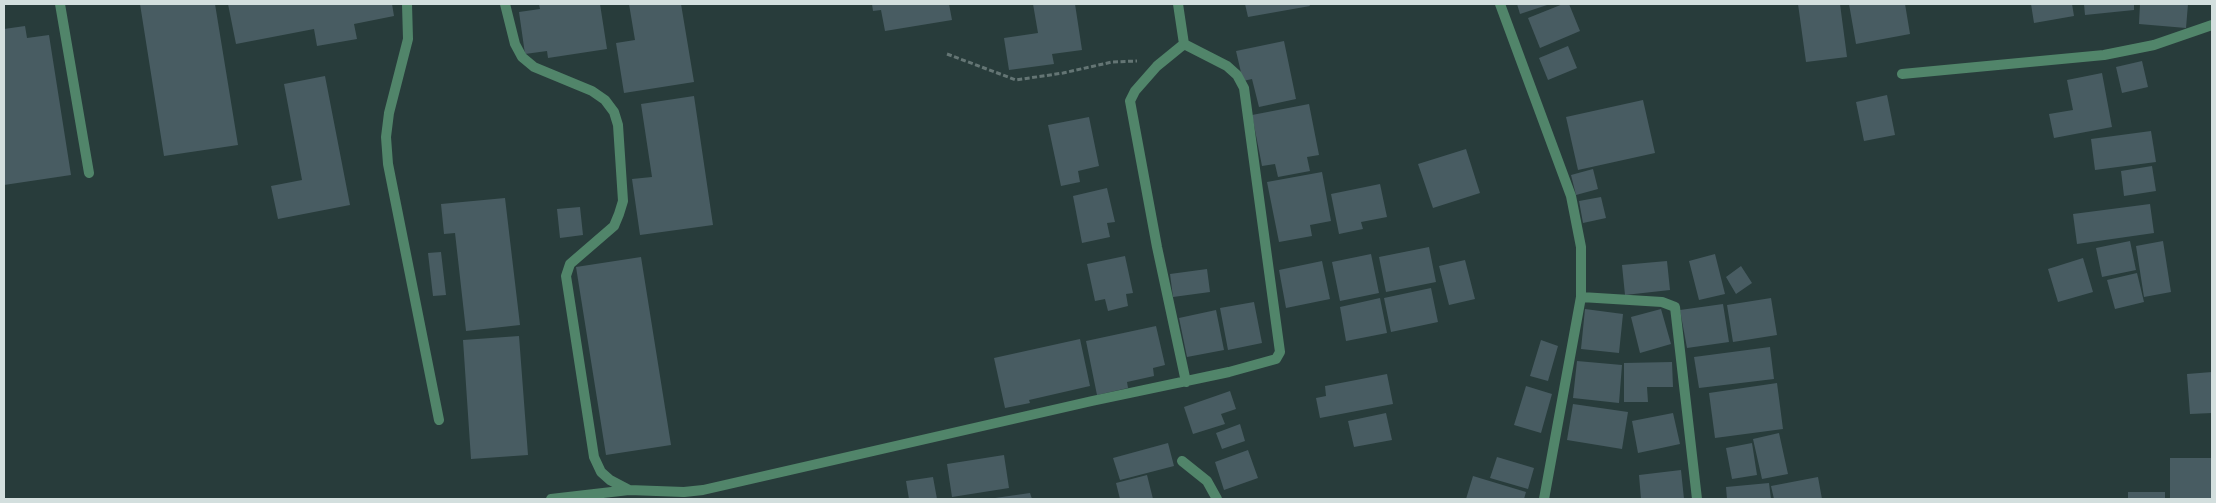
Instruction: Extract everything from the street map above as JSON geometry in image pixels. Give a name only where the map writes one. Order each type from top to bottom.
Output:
[{"type":"street","points":[[60,4],[89,172]]},
{"type":"street","points":[[407,4],[408,39],[389,113],[388,164],[439,420]]},
{"type":"street","points":[[506,4],[515,44],[522,57],[534,67],[592,91],[605,100],[614,112],[618,125],[623,201],[620,214],[614,226],[570,264],[566,276],[594,457],[601,472],[610,480],[629,490]]},
{"type":"street","points":[[1178,4],[1184,44]]},
{"type":"street","points":[[1500,4],[1571,196],[1581,247],[1581,297],[1544,499]]},
{"type":"street","points":[[1902,74],[2104,55],[2154,45],[2212,25]]},
{"type":"street","points":[[1184,44],[1157,66],[1135,91],[1130,101],[1157,248],[1186,382]]},
{"type":"street","points":[[551,499],[629,490],[703,490],[1083,403],[1186,382],[1276,359],[1280,352],[1244,88],[1237,75],[1227,66],[1184,44]]},
{"type":"street","points":[[1581,297],[1662,302],[1675,307],[1697,499]]},
{"type":"street","points":[[1182,461],[1207,481],[1217,499]]},
{"type":"path","points":[[947,54],[1016,80],[1131,60],[1157,66]]},
{"type":"building","points":[[140,4],[215,4],[238,145],[164,156]]},
{"type":"building","points":[[228,4],[392,4],[394,16],[354,24],[357,39],[317,46],[314,29],[236,44]]},
{"type":"building","points":[[539,4],[600,4],[607,49],[548,58],[547,51],[525,54],[519,12],[540,9]]},
{"type":"building","points":[[629,4],[681,4],[694,82],[624,93],[616,43],[635,40]]},
{"type":"building","points":[[872,4],[949,4],[952,20],[885,31],[881,10],[873,11]]},
{"type":"building","points":[[1033,4],[1075,4],[1082,50],[1052,54],[1054,64],[1009,70],[1004,38],[1038,33]]},
{"type":"building","points":[[1245,4],[1309,4],[1310,6],[1248,17]]},
{"type":"building","points":[[1517,4],[1550,4],[1520,14]]},
{"type":"building","points":[[1563,4],[1569,4],[1580,31],[1540,48],[1528,18]]},
{"type":"building","points":[[1798,4],[1840,4],[1847,57],[1806,62]]},
{"type":"building","points":[[1849,4],[1905,4],[1910,34],[1856,44]]},
{"type":"building","points":[[2031,4],[2072,4],[2074,16],[2034,23]]},
{"type":"building","points":[[2084,4],[2134,4],[2134,10],[2085,15]]},
{"type":"building","points":[[2140,4],[2188,4],[2186,28],[2139,24]]},
{"type":"building","points":[[25,26],[27,38],[49,35],[71,175],[4,185],[4,29]]},
{"type":"building","points":[[1284,41],[1296,99],[1259,107],[1252,79],[1243,81],[1236,51]]},
{"type":"building","points":[[1568,46],[1577,68],[1548,80],[1539,58]]},
{"type":"building","points":[[2142,61],[2148,87],[2122,93],[2116,67]]},
{"type":"building","points":[[2102,73],[2112,127],[2054,138],[2049,114],[2073,110],[2067,80]]},
{"type":"building","points":[[325,76],[350,205],[278,219],[271,186],[302,180],[284,84]]},
{"type":"building","points":[[1887,95],[1895,135],[1864,141],[1856,102]]},
{"type":"building","points":[[694,96],[713,225],[640,235],[632,179],[652,177],[641,104]]},
{"type":"building","points":[[1643,100],[1655,153],[1578,170],[1566,117]]},
{"type":"building","points":[[1309,104],[1319,155],[1307,157],[1310,171],[1278,177],[1275,164],[1262,166],[1252,115]]},
{"type":"building","points":[[1089,117],[1099,166],[1078,171],[1080,182],[1061,186],[1048,125]]},
{"type":"building","points":[[2151,131],[2156,162],[2095,170],[2091,139]]},
{"type":"building","points":[[1466,149],[1480,193],[1433,208],[1418,164]]},
{"type":"building","points":[[2152,166],[2156,191],[2124,196],[2121,171]]},
{"type":"building","points":[[1593,169],[1598,189],[1576,195],[1571,175]]},
{"type":"building","points":[[1322,172],[1331,221],[1310,225],[1312,236],[1279,242],[1267,182]]},
{"type":"building","points":[[1380,184],[1387,217],[1361,222],[1363,229],[1339,234],[1331,194]]},
{"type":"building","points":[[1107,188],[1115,222],[1107,223],[1110,237],[1082,243],[1073,196]]},
{"type":"building","points":[[1601,197],[1606,218],[1583,223],[1579,201]]},
{"type":"building","points":[[505,198],[520,325],[466,331],[455,233],[444,234],[441,204]]},
{"type":"building","points":[[2150,204],[2154,233],[2077,244],[2073,214]]},
{"type":"building","points":[[580,207],[583,235],[560,238],[557,209]]},
{"type":"building","points":[[2130,241],[2136,270],[2102,277],[2096,248]]},
{"type":"building","points":[[2163,241],[2171,292],[2144,297],[2136,246]]},
{"type":"building","points":[[1429,247],[1436,282],[1386,292],[1379,257]]},
{"type":"building","points":[[441,252],[446,295],[433,296],[428,253]]},
{"type":"building","points":[[1371,254],[1379,293],[1340,301],[1332,262]]},
{"type":"building","points":[[1715,254],[1725,294],[1699,300],[1689,261]]},
{"type":"building","points":[[1125,256],[1133,293],[1126,294],[1128,306],[1108,311],[1105,299],[1095,301],[1087,264]]},
{"type":"building","points":[[641,257],[671,445],[606,455],[576,267]]},
{"type":"building","points":[[2083,258],[2093,292],[2058,302],[2048,269]]},
{"type":"building","points":[[1465,260],[1475,299],[1449,305],[1439,266]]},
{"type":"building","points":[[1322,261],[1330,299],[1286,308],[1279,270]]},
{"type":"building","points":[[1667,261],[1670,290],[1625,295],[1622,265]]},
{"type":"building","points":[[1741,266],[1752,283],[1736,294],[1726,277]]},
{"type":"building","points":[[1207,269],[1210,292],[1173,297],[1170,274]]},
{"type":"building","points":[[2137,273],[2144,302],[2115,309],[2107,280]]},
{"type":"building","points":[[1431,288],[1438,322],[1391,332],[1384,298]]},
{"type":"building","points":[[1380,298],[1387,333],[1346,341],[1340,307]]},
{"type":"building","points":[[1771,298],[1777,335],[1733,342],[1727,305]]},
{"type":"building","points":[[1254,302],[1262,343],[1228,350],[1220,308]]},
{"type":"building","points":[[1723,304],[1729,342],[1687,348],[1680,310]]},
{"type":"building","points":[[1585,309],[1623,314],[1619,353],[1581,349]]},
{"type":"building","points":[[1661,309],[1671,344],[1640,353],[1631,317]]},
{"type":"building","points":[[1216,310],[1224,350],[1187,357],[1179,318]]},
{"type":"building","points":[[1156,326],[1165,365],[1153,368],[1154,376],[1127,382],[1128,388],[1097,395],[1086,341]]},
{"type":"building","points":[[519,336],[528,455],[471,459],[463,340]]},
{"type":"building","points":[[1080,339],[1090,386],[1029,400],[1030,403],[1005,408],[994,358]]},
{"type":"building","points":[[1541,340],[1558,346],[1548,381],[1530,376]]},
{"type":"building","points":[[1770,347],[1774,379],[1699,388],[1694,357]]},
{"type":"building","points":[[1577,361],[1622,365],[1619,403],[1573,398]]},
{"type":"building","points":[[1672,362],[1673,387],[1647,387],[1648,402],[1624,402],[1624,363]]},
{"type":"building","points":[[2212,372],[2212,413],[2190,414],[2187,374]]},
{"type":"building","points":[[1387,374],[1393,404],[1320,418],[1316,398],[1326,396],[1325,386]]},
{"type":"building","points":[[1777,383],[1783,429],[1715,438],[1709,393]]},
{"type":"building","points":[[1526,386],[1552,394],[1541,433],[1514,425]]},
{"type":"building","points":[[1230,391],[1236,409],[1221,414],[1225,424],[1193,434],[1184,407]]},
{"type":"building","points":[[1573,404],[1628,412],[1622,449],[1567,440]]},
{"type":"building","points":[[1386,413],[1392,440],[1354,447],[1348,421]]},
{"type":"building","points":[[1673,413],[1680,444],[1638,453],[1632,421]]},
{"type":"building","points":[[1240,424],[1245,441],[1222,449],[1216,433]]},
{"type":"building","points":[[1779,433],[1788,474],[1762,479],[1753,439]]},
{"type":"building","points":[[1168,443],[1174,466],[1120,480],[1113,458]]},
{"type":"building","points":[[1752,443],[1757,475],[1732,479],[1726,448]]},
{"type":"building","points":[[1248,450],[1258,478],[1224,490],[1215,462]]},
{"type":"building","points":[[1004,455],[1009,488],[952,497],[947,464]]},
{"type":"building","points":[[1497,457],[1534,468],[1528,489],[1490,478]]},
{"type":"building","points":[[2170,458],[2212,458],[2212,499],[2170,499]]},
{"type":"building","points":[[1681,470],[1684,499],[1641,499],[1639,475]]},
{"type":"building","points":[[1147,475],[1153,499],[1120,499],[1116,483]]},
{"type":"building","points":[[1473,476],[1526,492],[1524,499],[1466,499]]},
{"type":"building","points":[[933,477],[937,499],[909,499],[906,481]]},
{"type":"building","points":[[1818,477],[1822,499],[1774,499],[1771,486]]},
{"type":"building","points":[[1769,483],[1771,499],[1727,499],[1726,487]]},
{"type":"building","points":[[2128,492],[2165,492],[2165,499],[2128,499]]},
{"type":"building","points":[[1030,493],[1032,499],[995,499],[995,498]]}]
